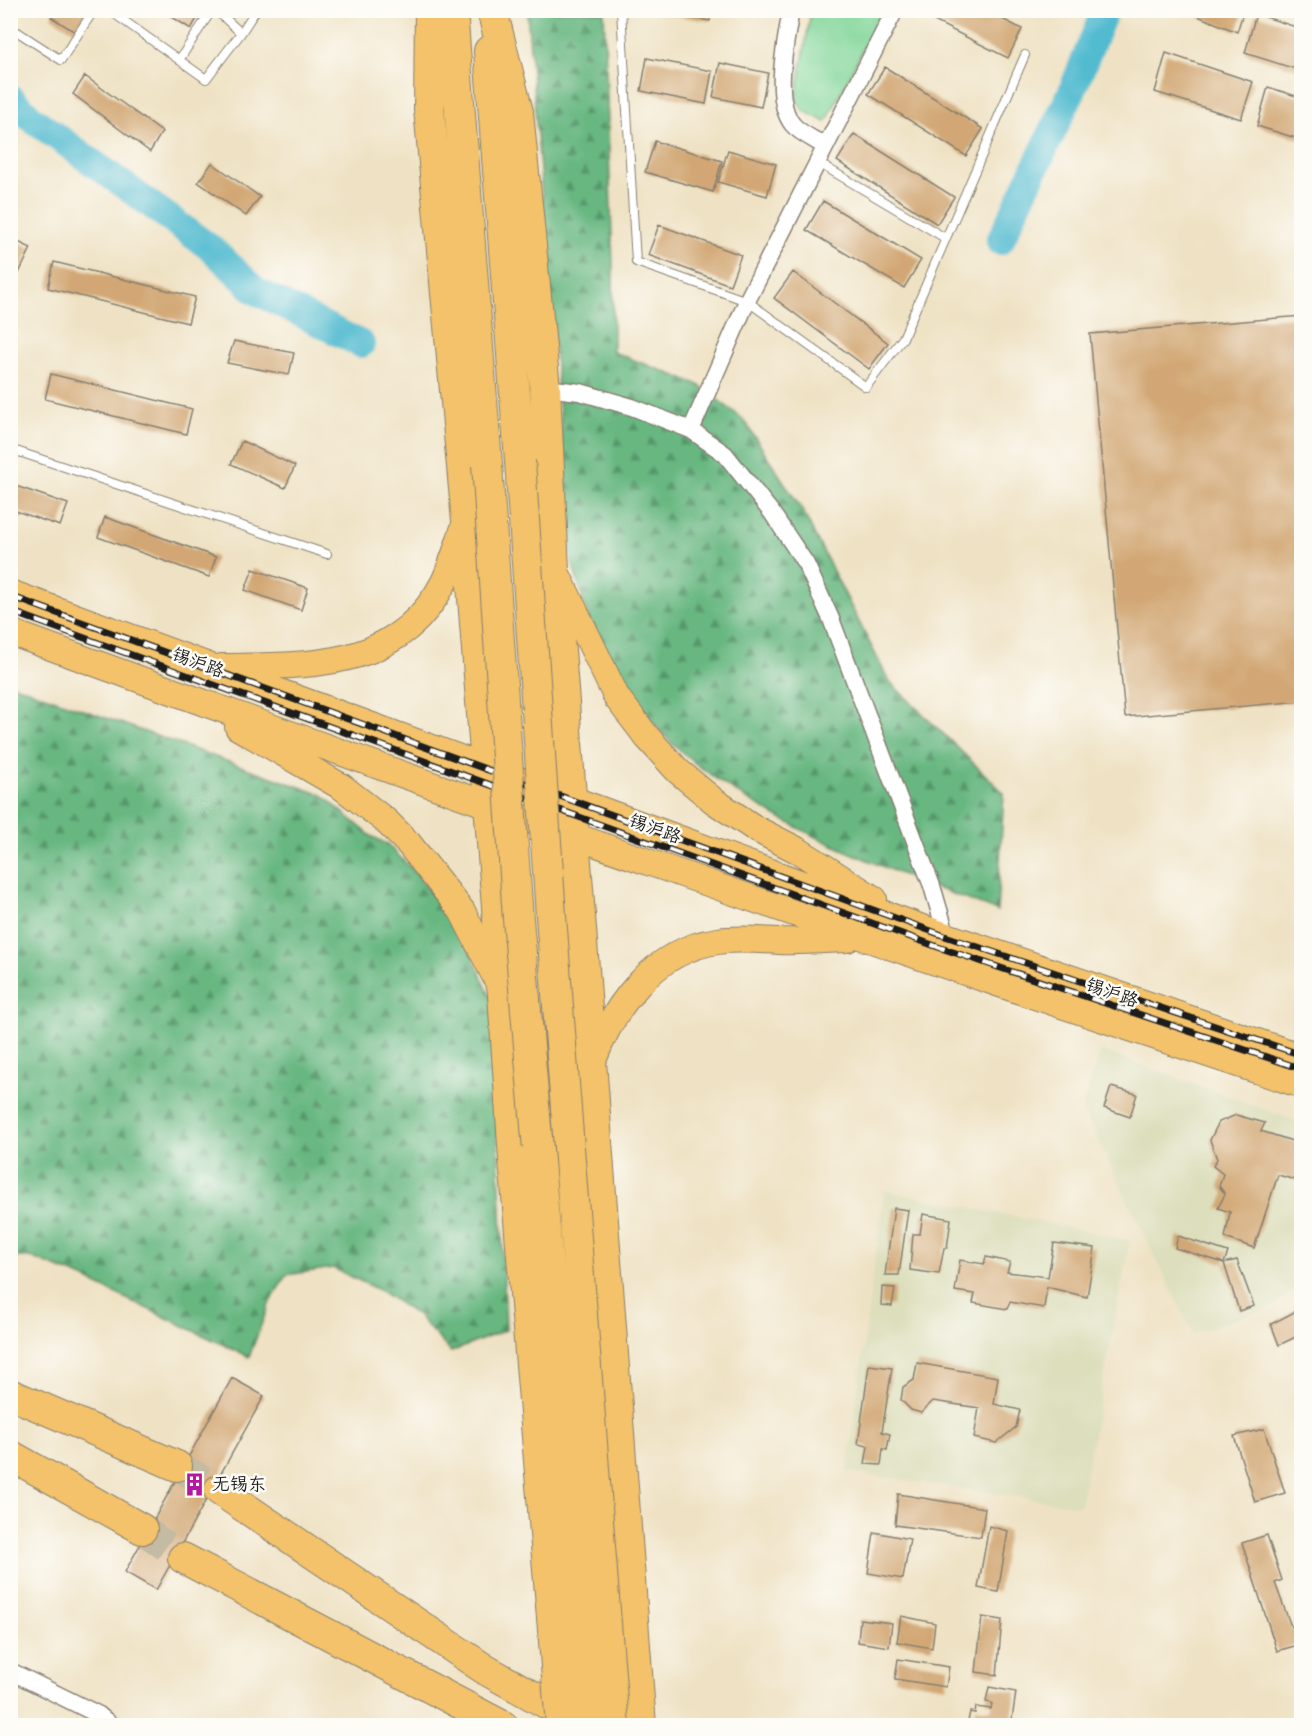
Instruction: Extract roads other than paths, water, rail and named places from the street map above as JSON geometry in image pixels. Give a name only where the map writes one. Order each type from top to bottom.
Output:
[{"type":"highway","points":[[430,10],[429,109],[466,521],[514,1160],[561,1725]]},
{"type":"highway","points":[[452,10],[487,464],[518,919],[587,1725]]},
{"type":"highway","points":[[487,10],[550,905],[614,1725]]},
{"type":"highway","points":[[492,10],[518,112],[545,388],[554,570],[641,1725]]},
{"type":"highway","points":[[17,1395],[177,1466]]},
{"type":"highway","points":[[10,1455],[142,1529]]},
{"type":"highway","points":[[219,1490],[486,1670],[587,1725]]},
{"type":"highway","points":[[183,1558],[503,1725]]},
{"type":"main road","points":[[208,667],[320,664],[374,650],[418,620],[444,582],[466,521]]},
{"type":"main road","points":[[554,570],[617,698],[647,737],[678,771],[714,801],[756,829],[799,851],[917,926]]},
{"type":"main road","name":"锡沪路","points":[[10,593],[947,937],[1302,1057]]},
{"type":"main road","points":[[10,632],[189,698],[342,787],[386,821],[409,844],[462,911],[503,991]]},
{"type":"main road","name":"锡沪路","points":[[189,698],[863,939],[1302,1085]]},
{"type":"main road","points":[[591,1064],[602,1036],[633,988],[655,969],[683,952],[716,941],[746,938],[779,941],[863,939]]},
{"type":"street","points":[[791,10],[784,49],[782,106],[794,126],[825,146]]},
{"type":"street","points":[[691,430],[747,301],[895,10]]},
{"type":"street","points":[[545,388],[580,392],[632,407],[691,430],[725,454],[772,513],[806,564],[831,619],[932,886],[947,937]]},
{"type":"street","points":[[10,1671],[99,1715],[112,1725]]},
{"type":"lane","points":[[10,27],[62,60],[94,10]]},
{"type":"lane","points":[[109,10],[206,79],[256,10]]},
{"type":"lane","points":[[179,60],[214,10],[241,33]]},
{"type":"lane","points":[[621,10],[636,262],[747,301],[866,387],[903,338],[1024,55]]},
{"type":"lane","points":[[816,162],[945,238]]},
{"type":"lane","points":[[10,449],[327,554]]},
{"type":"waterway","points":[[1000,241],[1072,91],[1105,10]]},
{"type":"waterway","points":[[10,98],[31,118],[212,249],[256,291],[361,344]]},
{"type":"tunnel","points":[[177,1466],[219,1490]]},
{"type":"tunnel","points":[[142,1529],[183,1558]]},
{"type":"railway","points":[[10,596],[942,935],[1302,1055]]},
{"type":"railway","points":[[10,611],[938,947],[1302,1069]]},
{"type":"place","name":"无锡东","points":[[194,1484]]}]
